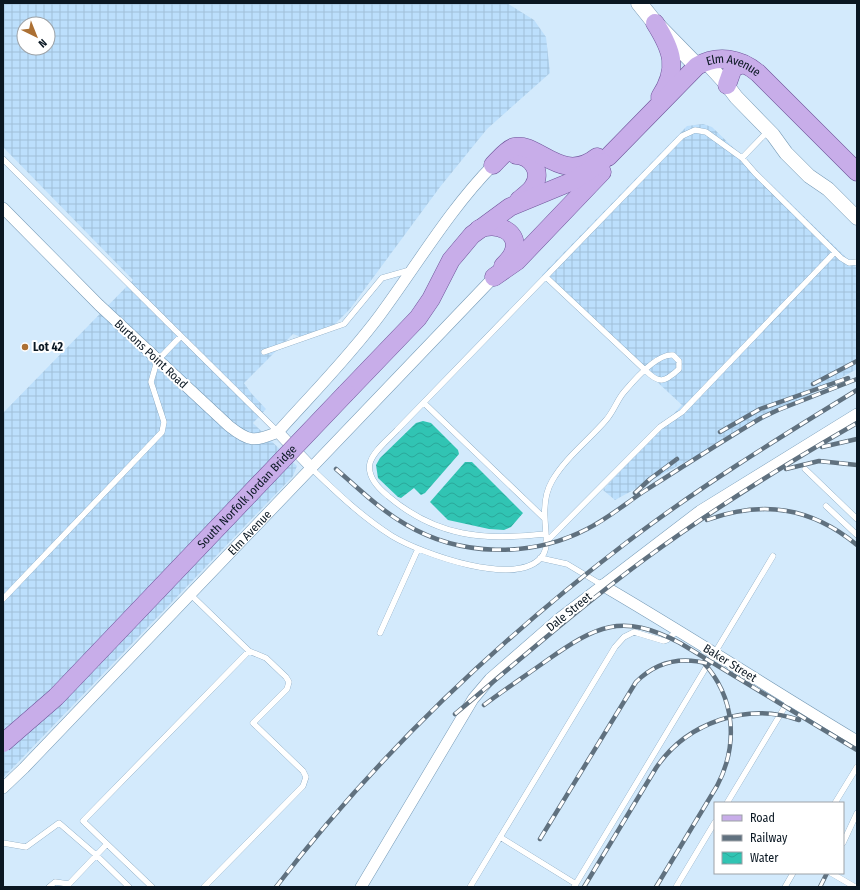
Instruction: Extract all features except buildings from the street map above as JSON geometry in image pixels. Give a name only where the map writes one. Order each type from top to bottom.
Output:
[{"type":"main road","points":[[639,3],[655,23],[668,46],[672,67],[667,86],[651,111]]},
{"type":"main road","points":[[652,3],[702,64]]},
{"type":"main road","points":[[655,23],[702,64]]},
{"type":"main road","name":"Elm Avenue","points":[[605,159],[651,111],[702,64],[725,59],[743,64],[758,73],[857,172]]},
{"type":"main road","points":[[731,91],[730,71],[736,66],[743,64]]},
{"type":"main road","points":[[493,165],[508,151],[516,147],[527,148],[543,158],[558,164],[574,166],[605,159]]},
{"type":"main road","points":[[476,232],[510,207],[533,187],[537,178],[535,166],[526,157],[517,155],[506,157],[493,165]]},
{"type":"main road","points":[[543,158],[553,169],[560,187]]},
{"type":"main road","points":[[510,207],[584,176],[605,159]]},
{"type":"main road","points":[[494,277],[517,261],[605,159]]},
{"type":"main road","points":[[476,232],[490,225],[500,227],[508,233],[514,241],[514,249],[511,258],[494,277]]},
{"type":"main road","name":"South Norfolk Jordan Bridge","points":[[3,743],[56,697],[418,318],[431,298],[451,260],[476,232]]},
{"type":"street","points":[[702,64],[724,90],[731,91],[770,133],[786,153],[809,176],[828,189],[857,218]]},
{"type":"street","points":[[311,467],[278,432],[379,317],[439,231],[493,165]]},
{"type":"street","name":"Burtons Point Road","points":[[3,208],[157,361],[242,436],[251,439],[261,439],[278,432]]},
{"type":"street","name":"Elm Avenue","points":[[3,788],[191,595],[311,467],[494,277]]},
{"type":"street","name":"Dale Street","points":[[361,887],[482,687],[560,618],[700,511],[857,414]]},
{"type":"street","name":"Baker Street","points":[[602,585],[679,630],[714,654],[857,741]]},
{"type":"lane","points":[[546,534],[500,538],[469,536],[455,533],[413,514],[396,504],[378,488],[369,468],[374,455],[682,136],[695,130],[706,132],[742,158],[755,173],[834,252],[846,262],[857,262]]},
{"type":"lane","points":[[742,158],[770,133]]},
{"type":"lane","points":[[3,159],[278,432]]},
{"type":"lane","points":[[546,542],[548,538],[564,526],[660,427],[682,412],[834,252]]},
{"type":"lane","points":[[264,352],[344,324],[382,278],[412,269]]},
{"type":"lane","points":[[311,467],[378,526],[418,550],[459,564],[496,568],[526,568],[540,558],[544,552],[546,542],[544,509],[547,490],[558,471],[599,428],[613,410],[624,392],[645,370],[667,354],[673,355],[679,361],[679,369],[666,379],[660,381],[654,378],[645,370],[546,277]]},
{"type":"lane","points":[[3,599],[164,429],[164,422],[151,382],[157,361],[181,336]]},
{"type":"lane","points":[[424,403],[545,519]]},
{"type":"lane","points":[[805,469],[857,519]]},
{"type":"lane","points":[[826,506],[857,535]]},
{"type":"lane","points":[[380,632],[418,550]]},
{"type":"lane","points":[[500,837],[575,886],[773,556]]},
{"type":"lane","points":[[540,558],[567,564],[602,585]]},
{"type":"lane","points":[[191,595],[249,650],[266,658],[289,682],[287,689],[253,723],[303,771],[306,780],[303,786],[204,887]]},
{"type":"lane","points":[[470,887],[615,647],[624,637],[634,632],[667,640],[679,630]]},
{"type":"lane","points":[[152,887],[83,821],[249,650]]},
{"type":"lane","points":[[728,802],[788,700]]},
{"type":"lane","points":[[837,802],[857,767]]},
{"type":"lane","points":[[844,841],[857,813]]},
{"type":"lane","points":[[3,843],[26,847],[59,823],[96,855],[129,887]]},
{"type":"lane","points":[[676,887],[714,824]]},
{"type":"lane","points":[[49,887],[55,882],[70,886],[107,844]]},
{"type":"lane","points":[[785,887],[792,874]]},
{"type":"lane","points":[[833,874],[855,887]]},
{"type":"shaded area","points":[[3,3],[507,3],[534,20],[546,37],[550,73],[487,129],[440,187],[350,309],[331,328],[306,339],[293,334],[244,383],[266,409],[253,423],[297,466],[293,476],[3,778],[3,413],[133,280],[3,147]]},
{"type":"shaded area","points":[[703,124],[712,127],[857,268],[857,369],[615,500],[603,490],[682,405],[542,275],[687,126]]},
{"type":"water","points":[[423,421],[431,423],[458,450],[459,454],[425,493],[421,495],[414,488],[401,498],[398,497],[378,478],[376,465],[380,458],[416,423]]},
{"type":"water","points":[[465,462],[472,462],[523,513],[511,527],[504,530],[489,529],[448,520],[430,502]]},
{"type":"railway","points":[[813,384],[857,361]]},
{"type":"railway","points":[[720,432],[760,409],[848,378]]},
{"type":"railway","points":[[336,469],[386,512],[426,535],[449,543],[472,548],[496,550],[519,549],[543,545],[565,538],[594,525],[716,445],[761,418],[857,379]]},
{"type":"railway","points":[[276,887],[314,839],[395,749],[438,705],[527,623],[622,546],[679,504],[767,446],[857,390]]},
{"type":"railway","points":[[455,714],[573,615],[645,559],[749,488],[857,423]]},
{"type":"railway","points":[[822,447],[857,439]]},
{"type":"railway","points":[[635,493],[650,479],[677,459]]},
{"type":"railway","points":[[786,469],[819,461],[857,465]]},
{"type":"railway","points":[[707,520],[748,510],[767,509],[786,511],[804,515],[822,522],[840,532],[857,545]]},
{"type":"railway","points":[[484,705],[580,639],[610,627],[625,626],[641,628],[659,633],[680,643],[857,750]]},
{"type":"railway","points":[[540,839],[636,682],[652,670],[670,662],[689,661],[709,664]]},
{"type":"railway","points":[[656,887],[717,786],[729,754],[731,738],[727,706],[722,690],[714,676],[703,662]]},
{"type":"railway","points":[[584,887],[656,768],[669,752],[684,739],[701,728],[720,720],[739,715],[759,713],[779,715],[799,720]]},
{"type":"railway","points":[[820,887],[826,874]]},
{"type":"place","name":"Lot 42","points":[[25,347]]}]
